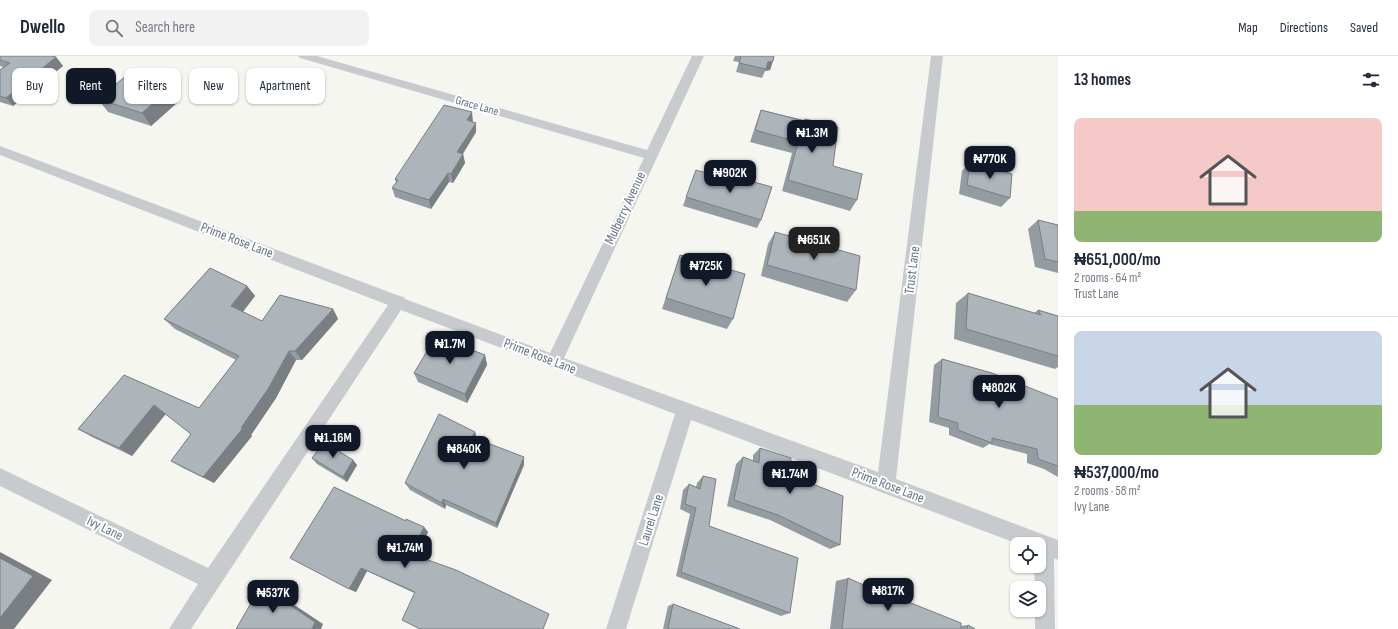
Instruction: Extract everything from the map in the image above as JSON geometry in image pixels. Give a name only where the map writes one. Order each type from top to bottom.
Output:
[{"type":"street","name":"Grace Lane","points":[[304,56],[650,155]]},
{"type":"street","name":"Mulberry Avenue","points":[[554,362],[650,155],[698,56]]},
{"type":"street","name":"Trust Lane","points":[[886,484],[937,56]]},
{"type":"street","name":"Prime Rose Lane","points":[[0,150],[554,362],[886,484],[1051,547]]},
{"type":"street","points":[[179,629],[400,302]]},
{"type":"street","name":"Laurel Lane","points":[[616,629],[685,411]]},
{"type":"street","name":"Ivy Lane","points":[[0,477],[211,580]]},
{"type":"street","points":[[1045,629],[1051,547]]},
{"type":"building","points":[[0,56],[56,57],[43,68],[12,68],[12,93],[6,98],[0,96],[0,70],[10,63],[0,60]]},
{"type":"building","points":[[741,56],[774,56],[773,61],[768,62],[766,69],[739,63]]},
{"type":"building","points":[[124,77],[124,104],[152,104],[142,113],[114,104],[116,104],[116,84]]},
{"type":"building","points":[[444,105],[472,112],[467,120],[476,123],[457,152],[463,154],[451,174],[448,173],[429,200],[392,188],[398,180],[395,179]]},
{"type":"building","points":[[761,110],[804,121],[805,119],[838,127],[833,166],[862,174],[857,200],[788,180],[798,142],[755,130]]},
{"type":"building","points":[[970,162],[1012,174],[1010,198],[967,185]]},
{"type":"building","points":[[696,170],[752,186],[754,182],[772,187],[761,220],[686,197]]},
{"type":"building","points":[[1038,220],[1058,225],[1058,262],[1045,259]]},
{"type":"building","points":[[775,232],[860,256],[856,290],[767,265]]},
{"type":"building","points":[[680,255],[745,274],[733,319],[666,298]]},
{"type":"building","points":[[210,268],[247,286],[231,306],[262,321],[280,295],[333,309],[295,351],[289,351],[268,389],[241,428],[243,428],[203,477],[171,461],[191,434],[154,405],[119,448],[78,429],[124,375],[199,408],[239,356],[164,319]]},
{"type":"building","points":[[968,293],[1041,315],[1038,310],[1058,316],[1058,356],[966,329]]},
{"type":"building","points":[[436,336],[485,355],[465,394],[414,373]]},
{"type":"building","points":[[942,359],[992,373],[1058,399],[1058,466],[1038,459],[1037,449],[992,438],[992,443],[958,430],[958,423],[938,417]]},
{"type":"building","points":[[439,414],[475,432],[472,437],[524,457],[496,523],[443,499],[442,503],[405,483]]},
{"type":"building","points":[[324,442],[353,460],[343,477],[312,458]]},
{"type":"building","points":[[760,448],[791,458],[790,469],[811,475],[810,483],[843,496],[840,545],[778,515],[734,500],[743,457],[759,463]]},
{"type":"building","points":[[703,476],[716,479],[709,526],[798,558],[790,613],[681,572],[696,508],[685,504],[689,484],[700,489]]},
{"type":"building","points":[[334,487],[406,521],[406,519],[424,527],[411,554],[456,570],[549,614],[543,629],[420,629],[402,620],[415,592],[361,568],[349,589],[290,558]]},
{"type":"building","points":[[0,558],[33,576],[0,618]]},
{"type":"building","points":[[848,578],[906,604],[906,601],[961,623],[961,629],[842,629]]},
{"type":"building","points":[[261,586],[315,622],[312,629],[236,629]]},
{"type":"building","points":[[673,604],[740,629],[668,629]]},
{"type":"building","points":[[968,625],[975,629],[967,629]]}]
